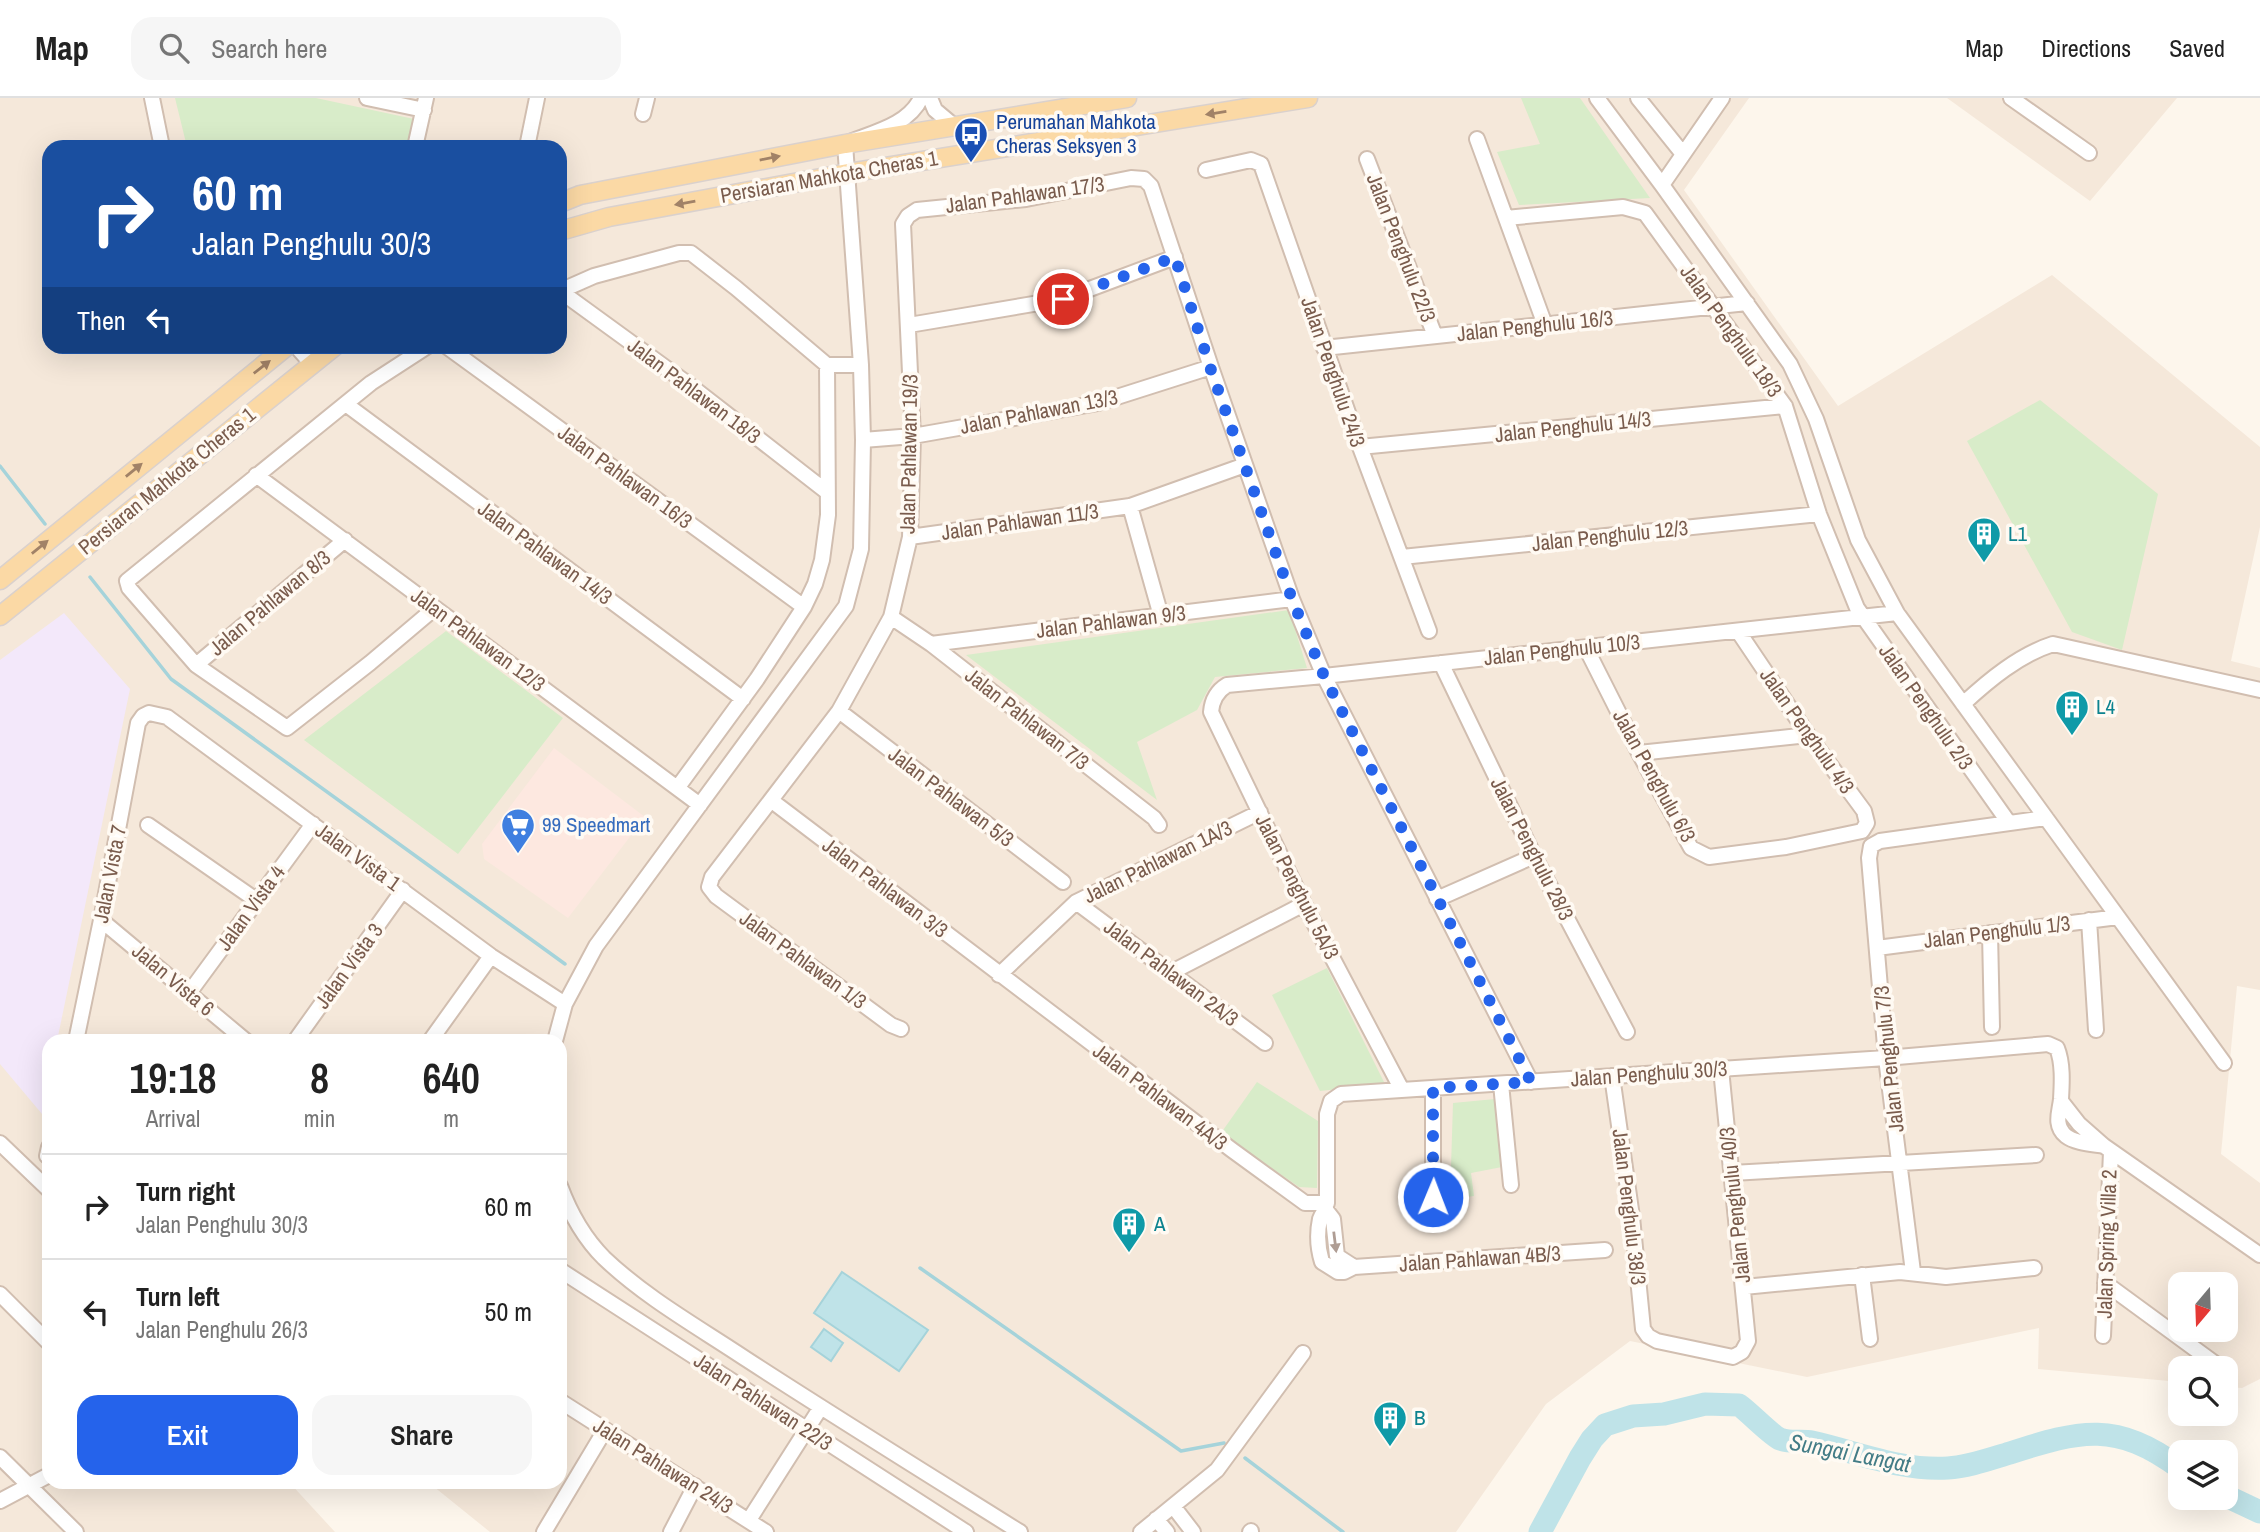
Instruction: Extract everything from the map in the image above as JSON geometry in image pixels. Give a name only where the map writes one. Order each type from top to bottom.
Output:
[{"type":"main road","name":"Persiaran Mahkota Cheras 1","points":[[567,200],[580,195],[845,144],[1127,98]]},
{"type":"main road","name":"Persiaran Mahkota Cheras 1","points":[[567,229],[609,217],[848,173],[1308,98]]},
{"type":"main road","name":"Persiaran Mahkota Cheras 1","points":[[0,580],[277,354]]},
{"type":"main road","name":"Persiaran Mahkota Cheras 1","points":[[0,616],[325,354]]},
{"type":"street","points":[[152,98],[161,140]]},
{"type":"street","points":[[367,98],[425,104],[417,140]]},
{"type":"street","points":[[528,140],[537,98]]},
{"type":"street","points":[[643,114],[647,98]]},
{"type":"street","points":[[557,1034],[565,1004],[596,946],[846,606],[861,549],[863,440],[861,365],[845,144],[906,118],[917,107],[921,98]]},
{"type":"street","points":[[930,98],[935,110],[954,126]]},
{"type":"street","points":[[1597,98],[1790,364],[1816,419],[1858,540],[1897,613],[2224,1063]]},
{"type":"street","points":[[1638,98],[1682,154]]},
{"type":"street","points":[[1662,185],[1722,98]]},
{"type":"street","points":[[2011,98],[2089,153]]},
{"type":"street","points":[[1477,139],[1545,325]]},
{"type":"street","name":"Jalan Penghulu 22/3","points":[[1367,159],[1435,336]]},
{"type":"street","name":"Jalan Penghulu 24/3","points":[[1206,170],[1251,160],[1261,164],[1324,348],[1429,631]]},
{"type":"street","name":"Jalan Pahlawan 17/3","points":[[908,216],[918,210],[1026,199],[1131,178],[1144,179],[1151,187],[1175,257]]},
{"type":"street","name":"Jalan Penghulu 18/3","points":[[1506,218],[1623,207],[1645,213],[1786,407],[1819,514],[1847,588]]},
{"type":"street","name":"Jalan Pahlawan 19/3","points":[[709,887],[712,877],[839,711],[891,617],[910,537],[913,436],[903,224],[908,216]]},
{"type":"street","points":[[567,288],[594,276],[679,253],[691,253],[827,365],[861,365]]},
{"type":"street","points":[[909,325],[1063,299],[1175,257],[1210,367],[1292,599],[1324,676],[1531,1082]]},
{"type":"street","name":"Jalan Pahlawan 18/3","points":[[567,296],[692,387],[827,492]]},
{"type":"street","name":"Jalan Penghulu 16/3","points":[[1324,348],[1747,303]]},
{"type":"street","points":[[303,354],[312,364]]},
{"type":"street","points":[[416,354],[371,383],[127,581],[196,665],[287,728],[435,608]]},
{"type":"street","name":"Jalan Pahlawan 16/3","points":[[457,354],[804,607]]},
{"type":"street","points":[[678,787],[743,699],[804,607],[822,560],[828,515],[827,365]]},
{"type":"street","name":"Jalan Pahlawan 13/3","points":[[863,440],[913,436],[1098,403],[1210,367]]},
{"type":"street","name":"Jalan Pahlawan 14/3","points":[[347,405],[743,699]]},
{"type":"street","name":"Jalan Penghulu 14/3","points":[[1360,447],[1786,407]]},
{"type":"street","name":"Jalan Pahlawan 11/3","points":[[910,537],[1130,506],[1245,465]]},
{"type":"street","name":"Jalan Pahlawan 12/3","points":[[256,475],[700,805]]},
{"type":"street","points":[[1130,506],[1161,616]]},
{"type":"street","name":"Jalan Penghulu 12/3","points":[[1402,557],[1819,514]]},
{"type":"street","name":"Jalan Pahlawan 8/3","points":[[196,665],[345,540]]},
{"type":"street","name":"Jalan Penghulu 2/3","points":[[1847,588],[1863,617],[2009,823]]},
{"type":"street","name":"Jalan Pahlawan 9/3","points":[[931,644],[1292,599]]},
{"type":"street","name":"Jalan Penghulu 10/3","points":[[1227,685],[1741,636],[1897,613]]},
{"type":"street","name":"Jalan Pahlawan 7/3","points":[[891,617],[931,644],[1154,818],[1159,825]]},
{"type":"street","name":"Jalan Penghulu 4/3","points":[[1741,636],[1808,735],[1864,811],[1867,824]]},
{"type":"street","points":[[1963,704],[1987,682],[2037,649],[2053,644],[2260,690]]},
{"type":"street","name":"Jalan Penghulu 6/3","points":[[1587,650],[1691,848],[1709,857],[1786,847],[1855,834],[1862,831],[1867,824]]},
{"type":"street","name":"Jalan Penghulu 28/3","points":[[1441,663],[1534,856],[1627,1032]]},
{"type":"street","name":"Jalan Penghulu 5A/3","points":[[1227,685],[1219,690],[1211,712],[1304,904],[1402,1090]]},
{"type":"street","name":"Jalan Pahlawan 5/3","points":[[839,711],[1063,882]]},
{"type":"street","name":"Jalan Vista 1","points":[[149,713],[167,717],[491,956],[565,1004]]},
{"type":"street","name":"Jalan Vista 7","points":[[77,1034],[138,723],[149,713]]},
{"type":"street","points":[[1639,753],[1808,735]]},
{"type":"street","name":"Jalan Pahlawan 3/3","points":[[772,801],[999,975]]},
{"type":"street","name":"Jalan Pahlawan 1A/3","points":[[999,975],[1076,902],[1259,812]]},
{"type":"street","points":[[2009,823],[2046,818]]},
{"type":"street","name":"Jalan Penghulu 7/3","points":[[1913,1272],[1886,1058],[1871,846],[1880,841],[2009,823]]},
{"type":"street","name":"Jalan Vista 4","points":[[189,993],[313,824]]},
{"type":"street","points":[[148,825],[256,900]]},
{"type":"street","points":[[1437,900],[1534,856]]},
{"type":"street","name":"Jalan Pahlawan 1/3","points":[[709,887],[716,896],[891,1025],[901,1029]]},
{"type":"street","name":"Jalan Vista 3","points":[[300,1034],[403,890]]},
{"type":"street","name":"Jalan Pahlawan 2A/3","points":[[1076,902],[1265,1043]]},
{"type":"street","points":[[1170,973],[1304,904]]},
{"type":"street","name":"Jalan Penghulu 1/3","points":[[1877,948],[2118,916]]},
{"type":"street","name":"Jalan Vista 6","points":[[101,920],[238,1034]]},
{"type":"street","points":[[2090,920],[2096,1030]]},
{"type":"street","points":[[1990,933],[1992,1027]]},
{"type":"street","points":[[435,1034],[491,956]]},
{"type":"street","name":"Jalan Pahlawan 4A/3","points":[[999,975],[1305,1203],[1327,1207]]},
{"type":"street","name":"Jalan Penghulu 30/3","points":[[1327,1207],[1327,1114],[1331,1101],[1341,1094],[1886,1058],[2048,1044],[2057,1048],[2060,1058],[2061,1101],[2057,1114],[2059,1126],[2066,1136],[2107,1149]]},
{"type":"street","name":"Jalan Penghulu 40/3","points":[[1721,1069],[1748,1341]]},
{"type":"street","name":"Jalan Penghulu 38/3","points":[[1612,1076],[1632,1217],[1643,1329],[1657,1341],[1733,1357],[1742,1352],[1748,1341]]},
{"type":"street","points":[[1501,1084],[1510,1185]]},
{"type":"street","points":[[1433,1088],[1433,1197]]},
{"type":"street","points":[[0,1143],[42,1184]]},
{"type":"street","points":[[2107,1149],[2260,1255]]},
{"type":"street","name":"Jalan Spring Villa 2","points":[[2103,1336],[2107,1149]]},
{"type":"street","points":[[1732,1173],[2036,1154]]},
{"type":"street","points":[[567,1206],[585,1237],[640,1290],[1020,1532]]},
{"type":"street","name":"Jalan Pahlawan 4B/3","points":[[1327,1207],[1333,1219],[1337,1256],[1354,1267],[1605,1250]]},
{"type":"street","points":[[1744,1287],[1862,1275],[1913,1272],[1946,1277],[2034,1268]]},
{"type":"street","name":"Jalan Pahlawan 22/3","points":[[567,1275],[966,1532]]},
{"type":"street","points":[[1862,1275],[1870,1339]]},
{"type":"street","points":[[2105,1283],[2205,1356]]},
{"type":"street","points":[[0,1294],[42,1336]]},
{"type":"street","points":[[1141,1532],[1217,1471],[1303,1353]]},
{"type":"street","name":"Jalan Pahlawan 24/3","points":[[567,1405],[766,1532]]},
{"type":"street","points":[[749,1520],[821,1407]]},
{"type":"street","points":[[544,1532],[606,1430]]},
{"type":"street","points":[[0,1457],[76,1532]]},
{"type":"street","points":[[0,1501],[42,1479]]},
{"type":"street","points":[[671,1532],[695,1486]]},
{"type":"street","points":[[1173,1506],[1193,1532]]},
{"type":"street","points":[[1156,1519],[1167,1532]]},
{"type":"shaded area","points":[[0,98],[1749,98],[1684,190],[1838,406],[2052,275],[2260,447],[2260,527],[2231,661],[2260,668],[2260,990],[2237,986],[2221,1154],[2260,1183],[2260,1379],[2238,1388],[2238,1356],[2168,1356],[2168,1381],[2038,1369],[2039,1328],[1807,1377],[1630,1341],[1546,1404],[1456,1532],[490,1532],[437,1489],[567,1489],[567,1034],[42,1034],[42,1489],[295,1489],[335,1532],[0,1532]]},
{"type":"shaded area","points":[[1947,98],[2177,98],[2090,201]]},
{"type":"shaded area","points":[[64,613],[130,689],[58,1034],[42,1034],[42,1114],[0,1064],[0,660]]},
{"type":"shaded area","points":[[554,748],[645,817],[568,918],[484,859],[482,844]]},
{"type":"green space","points":[[175,98],[316,98],[414,119],[410,140],[185,140]]},
{"type":"green space","points":[[1521,98],[1580,98],[1650,198],[1519,205],[1497,152],[1540,144]]},
{"type":"green space","points":[[2040,400],[2158,494],[2122,650],[2072,632],[1967,441]]},
{"type":"green space","points":[[1289,610],[1307,668],[1215,677],[1197,710],[1137,742],[1157,800],[966,655]]},
{"type":"green space","points":[[446,631],[563,718],[458,854],[304,740]]},
{"type":"green space","points":[[1327,968],[1385,1084],[1320,1091],[1272,995]]},
{"type":"green space","points":[[1257,1082],[1318,1121],[1317,1188],[1299,1187],[1221,1133]]},
{"type":"green space","points":[[1495,1099],[1502,1167],[1471,1173],[1474,1196],[1450,1199],[1453,1103]]},
{"type":"water","points":[[842,1272],[928,1330],[899,1371],[814,1313]]},
{"type":"water","points":[[824,1329],[843,1343],[831,1361],[811,1347]]},
{"type":"waterway","points":[[0,466],[45,524]]},
{"type":"waterway","points":[[90,577],[171,679],[565,964]]},
{"type":"waterway","points":[[920,1268],[1181,1451],[1224,1443]]},
{"type":"waterway","name":"Sungai Langat","points":[[1540,1532],[1580,1458],[1605,1425],[1633,1416],[1664,1414],[1705,1404],[1739,1405],[1776,1437],[1784,1440],[1812,1442],[1913,1467],[1963,1466],[2058,1439],[2098,1434],[2136,1443],[2168,1460]]},
{"type":"waterway","points":[[1245,1458],[1343,1532]]},
{"type":"waterway","name":"Sungai Langat","points":[[2238,1502],[2260,1512]]},
{"type":"place","name":"Perumahan Mahkota Cheras Seksyen 3","points":[[971,164]]},
{"type":"place","name":"L1","points":[[1984,564]]},
{"type":"place","name":"L4","points":[[2072,737]]},
{"type":"place","name":"99 Speedmart","points":[[518,855]]},
{"type":"place","name":"A","points":[[1129,1254]]},
{"type":"place","name":"B","points":[[1390,1448]]},
{"type":"route","points":[[1063,299],[1175,257],[1210,367],[1292,599],[1324,676],[1531,1082],[1433,1088],[1433,1197]]}]
